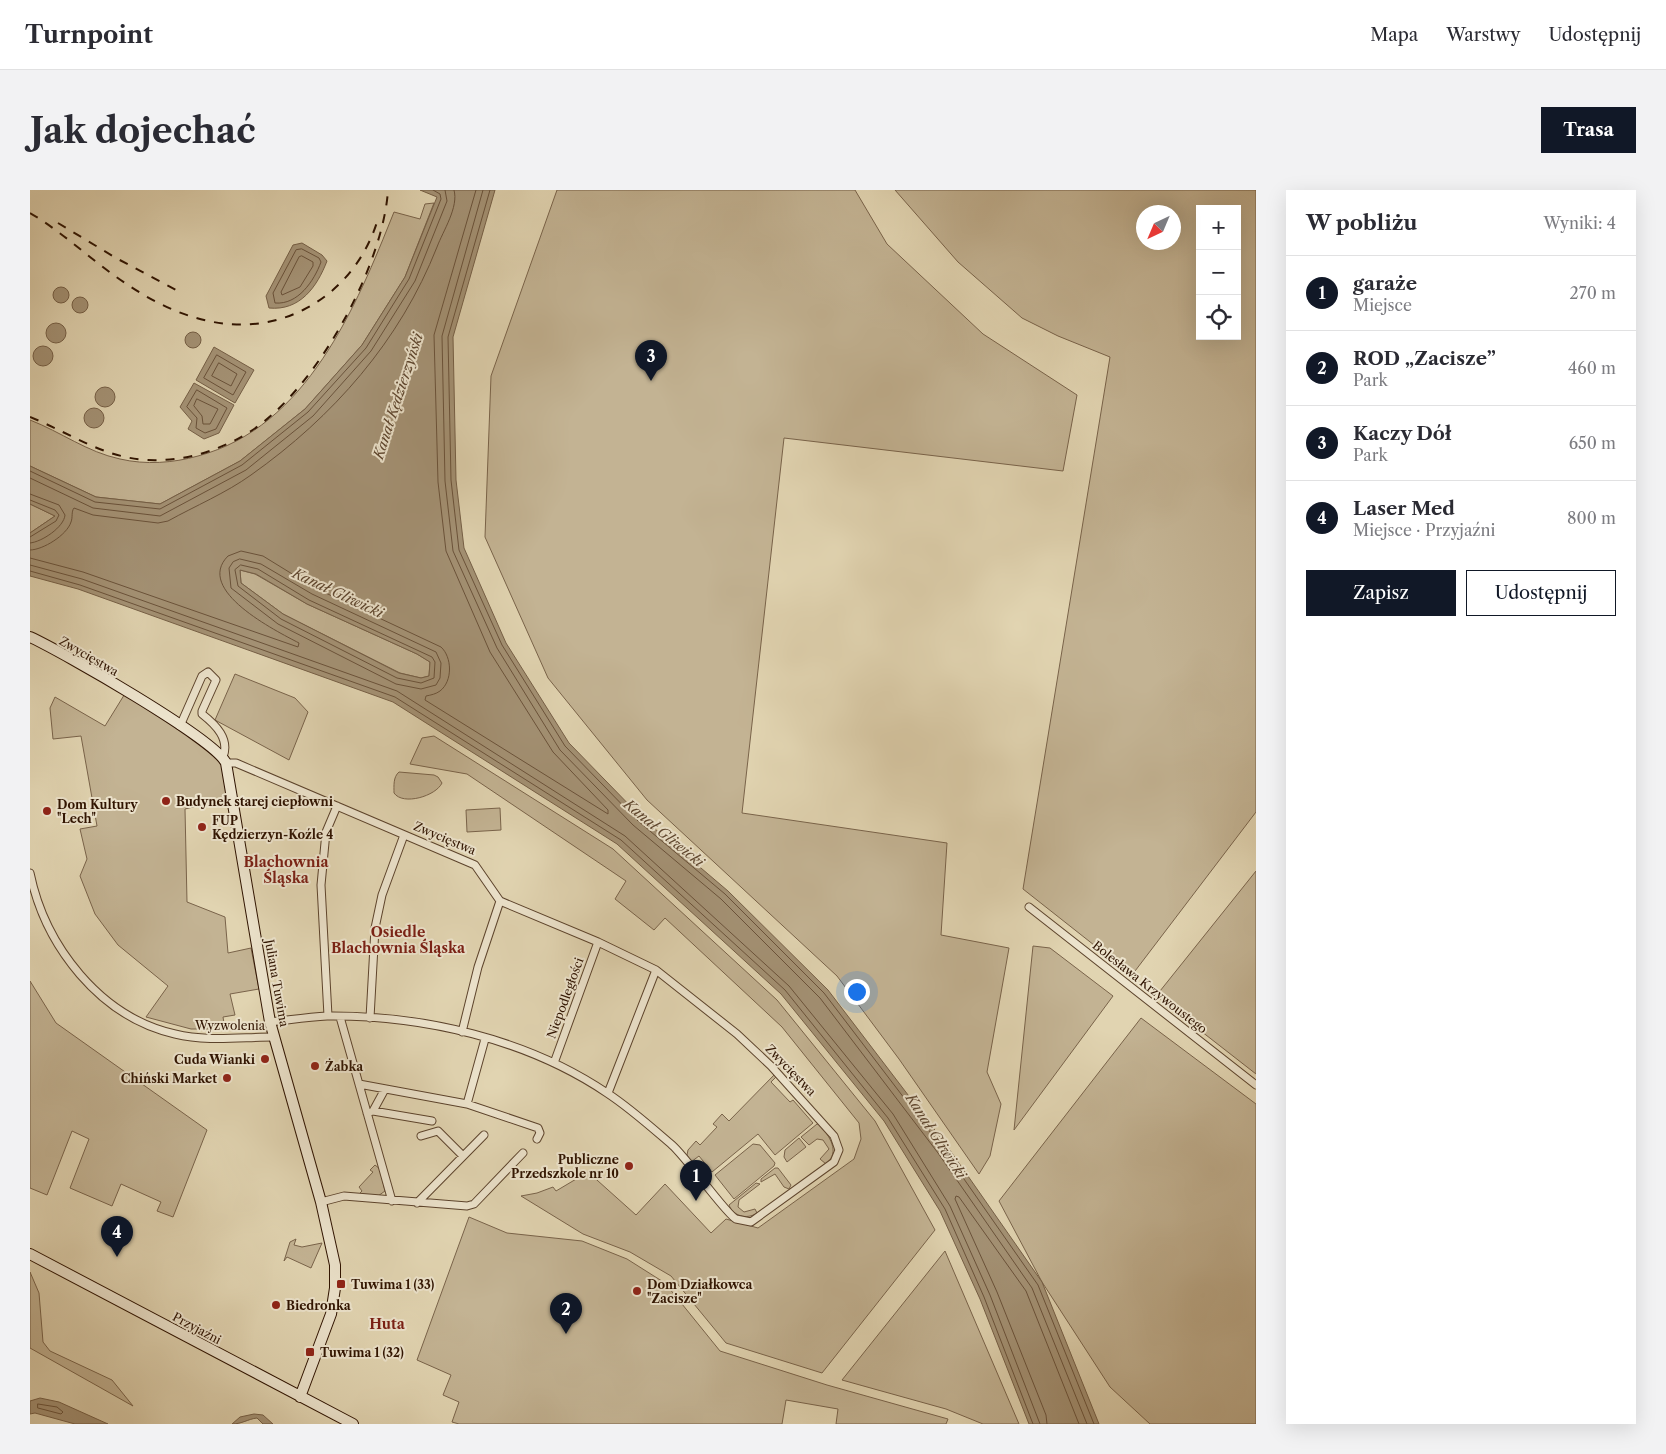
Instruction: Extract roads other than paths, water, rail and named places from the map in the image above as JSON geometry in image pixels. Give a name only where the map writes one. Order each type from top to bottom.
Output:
[{"type":"street","name":"Zwycięstwa","points":[[31,641],[132,695],[180,726],[224,760],[476,864],[500,901],[598,942],[656,970],[737,1034],[778,1073],[834,1136],[839,1150],[834,1162],[751,1222],[735,1218],[682,1154],[645,1121],[608,1093]]},
{"type":"street","points":[[180,726],[202,676],[205,673],[212,674],[216,680],[202,714],[219,729],[224,739],[226,751],[224,760]]},
{"type":"street","name":"Juliana Tuwima","points":[[224,760],[270,1022],[321,1202],[334,1265],[335,1288],[331,1314],[300,1397]]},
{"type":"street","points":[[328,1016],[321,886],[326,832],[337,806]]},
{"type":"street","points":[[370,1018],[375,928],[382,895],[404,835]]},
{"type":"street","name":"Wyzwolenia","points":[[30,873],[39,904],[52,936],[81,975],[113,1005],[146,1024],[177,1035],[223,1039],[274,1037]]},
{"type":"street","points":[[462,1032],[478,968],[500,901]]},
{"type":"street","name":"Bolesława Krzywoustego","points":[[1029,907],[1256,1085]]},
{"type":"street","name":"Niepodległości","points":[[554,1063],[598,942]]},
{"type":"street","points":[[270,1022],[328,1016],[370,1018],[398,1020],[462,1032],[554,1063],[608,1093],[656,970]]},
{"type":"street","points":[[340,1017],[359,1084],[370,1112],[392,1201]]},
{"type":"street","points":[[467,1104],[485,1039]]},
{"type":"street","points":[[359,1084],[467,1104],[538,1128],[540,1133],[537,1139]]},
{"type":"street","points":[[370,1112],[384,1089]]},
{"type":"street","points":[[370,1112],[399,1118],[432,1121]]},
{"type":"street","points":[[421,1136],[438,1131],[464,1156]]},
{"type":"street","points":[[417,1203],[484,1135]]},
{"type":"street","points":[[321,1202],[344,1196],[467,1206],[474,1204],[523,1153]]},
{"type":"street","name":"Przyjaźni","points":[[30,1254],[353,1424]]},
{"type":"water","points":[[420,190],[495,190],[453,337],[456,480],[464,548],[506,643],[569,743],[641,817],[728,891],[828,990],[947,1146],[1042,1282],[1099,1424],[1029,1424],[980,1299],[940,1211],[884,1121],[781,994],[617,844],[393,702],[78,589],[30,576],[30,533],[55,516],[30,504],[30,466],[96,497],[160,504],[240,461],[305,409],[362,345],[405,277],[437,197]],"holes":[[[240,570],[256,574],[307,604],[417,654],[430,662],[429,676],[421,678],[399,673],[283,614],[241,583]]]},
{"type":"water","points":[[302,243],[322,255],[327,261],[323,271],[312,288],[298,301],[290,306],[269,308],[266,296],[293,245]]},
{"type":"water","points":[[61,287],[69,295],[61,303],[53,295]]},
{"type":"water","points":[[80,297],[88,305],[80,313],[72,305]]},
{"type":"water","points":[[56,323],[63,326],[66,333],[63,340],[56,343],[49,340],[46,333],[49,326]]},
{"type":"water","points":[[193,332],[201,340],[193,348],[185,340]]},
{"type":"water","points":[[43,346],[50,349],[53,356],[50,363],[43,366],[36,363],[33,356],[36,349]]},
{"type":"water","points":[[214,347],[254,370],[235,403],[196,380]]},
{"type":"water","points":[[194,383],[234,405],[219,433],[204,439],[188,429],[192,421],[180,407]]},
{"type":"water","points":[[105,387],[112,390],[115,397],[112,404],[105,407],[98,404],[95,397],[98,390]]},
{"type":"water","points":[[94,408],[101,411],[104,418],[101,425],[94,428],[87,425],[84,418],[87,411]]},
{"type":"water","points":[[40,1398],[59,1402],[108,1424],[75,1424],[35,1413],[30,1414],[30,1401]]},
{"type":"water","points":[[254,1414],[263,1415],[273,1424],[263,1424],[257,1418],[232,1424],[240,1417]]},
{"type":"railway","points":[[30,417],[101,449],[130,458],[146,460],[174,459],[201,454],[227,444],[251,431],[275,412],[299,386],[322,357],[342,324],[360,289],[374,254],[383,221],[388,190]]},
{"type":"railway","points":[[30,213],[55,229],[125,283],[146,296],[189,316],[211,322],[234,324],[257,324],[280,319],[316,303],[349,274],[358,262],[377,222]]},
{"type":"railway","points":[[58,223],[116,258],[176,290]]},
{"type":"place","name":"Kaczy Dół","points":[[651,381]]},
{"type":"place","name":"Budynek starej ciepłowni","points":[[166,801]]},
{"type":"place","name":"Dom Kultury \"Lech\"","points":[[47,811]]},
{"type":"place","name":"FUP Kędzierzyn-Koźle 4","points":[[202,827]]},
{"type":"place","name":"Cuda Wianki","points":[[265,1059]]},
{"type":"place","name":"Żabka","points":[[315,1066]]},
{"type":"place","name":"Chiński Market","points":[[227,1078]]},
{"type":"place","name":"Publiczne Przedszkole nr 10","points":[[629,1166]]},
{"type":"place","name":"garaże","points":[[696,1201]]},
{"type":"place","name":"Laser Med","points":[[117,1257]]},
{"type":"place","name":"Tuwima 1 (33)","points":[[341,1284]]},
{"type":"place","name":"Dom Działkowca \"Zacisze\"","points":[[637,1291]]},
{"type":"place","name":"Biedronka","points":[[276,1305]]},
{"type":"place","name":"ROD „Zacisze”","points":[[566,1334]]},
{"type":"place","name":"Tuwima 1 (32)","points":[[310,1352]]},
{"type":"district","name":"Blachownia Śląska","points":[[286,870]]},
{"type":"district","name":"Osiedle Blachownia Śląska","points":[[398,940]]},
{"type":"district","name":"Huta","points":[[387,1324]]},
{"type":"water label","name":"Kanał Kędzierzyński","points":[[398,396]]},
{"type":"water label","name":"Kanał Gliwicki","points":[[338,593]]},
{"type":"water label","name":"Kanał Gliwicki","points":[[664,833]]},
{"type":"water label","name":"Kanał Gliwicki","points":[[936,1136]]}]
